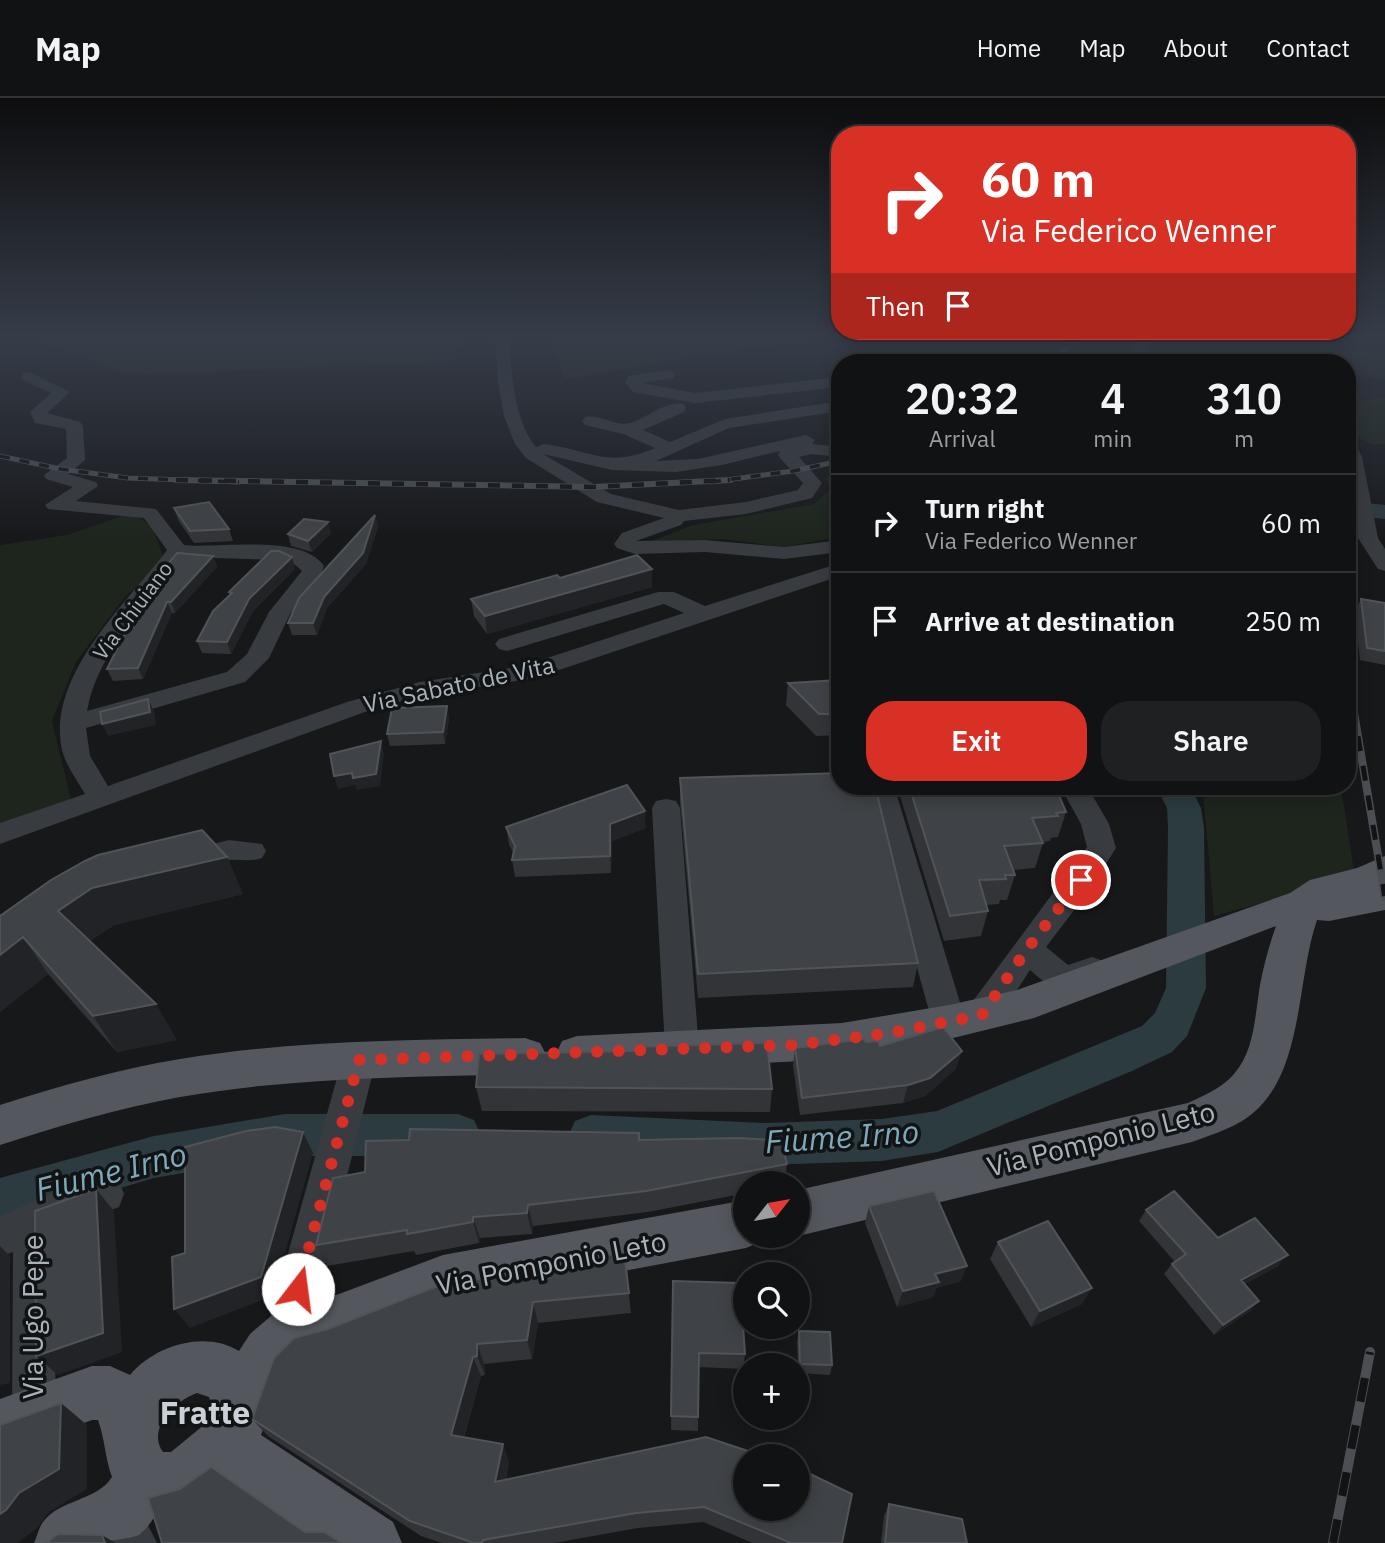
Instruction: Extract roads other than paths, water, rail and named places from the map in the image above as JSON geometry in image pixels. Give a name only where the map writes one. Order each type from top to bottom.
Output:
[{"type":"main road","points":[[0,1125],[84,1100],[180,1078],[269,1066],[842,1041],[1019,1006],[1288,908],[1314,893],[1369,879],[1385,869]]},
{"type":"main road","points":[[1288,908],[1329,907],[1385,896]]},
{"type":"main road","name":"Via Pomponio Leto","points":[[810,1210],[1192,1122],[1214,1115],[1235,1103],[1253,1086],[1273,1040],[1286,953],[1288,908]]},
{"type":"main road","name":"Via Pomponio Leto","points":[[286,1336],[335,1322],[443,1280],[733,1227]]},
{"type":"main road","points":[[64,1543],[132,1491],[162,1481],[180,1480],[233,1429],[259,1366],[286,1336]]},
{"type":"main road","points":[[132,1491],[136,1414],[151,1392],[171,1374],[187,1367],[202,1365],[216,1367],[227,1373],[236,1383],[240,1396],[233,1429]]},
{"type":"main road","points":[[17,1420],[92,1393],[110,1393],[120,1403],[132,1491]]},
{"type":"main road","points":[[233,1429],[372,1543]]},
{"type":"street","name":"Via Chiuiano","points":[[44,405],[38,412],[41,419],[74,426],[76,460],[53,474],[89,486],[55,505],[149,513],[160,521],[178,550],[114,631],[80,688],[73,709],[73,736],[90,800]]},
{"type":"street","points":[[510,405],[517,432],[534,457],[570,475],[590,491],[608,499],[667,511],[677,516]]},
{"type":"street","points":[[629,430],[678,408]]},
{"type":"street","points":[[645,465],[669,448],[725,424],[831,408]]},
{"type":"street","points":[[591,422],[629,430],[669,448]]},
{"type":"street","points":[[527,450],[554,450],[625,471],[645,465],[694,464],[831,436]]},
{"type":"street","points":[[831,451],[811,449],[787,456],[813,483],[805,494],[746,508],[677,516],[662,526],[629,537],[624,544],[635,548],[705,546],[784,553],[831,547]]},
{"type":"street","points":[[1356,473],[1368,538],[1385,565]]},
{"type":"street","points":[[73,723],[236,677],[257,658],[280,612],[313,572],[313,566],[300,556],[208,554],[178,550]]},
{"type":"street","name":"Via Sabato de Vita","points":[[0,834],[90,800],[399,694],[527,673],[831,572]]},
{"type":"street","points":[[507,644],[666,597],[704,614]]},
{"type":"street","points":[[883,795],[965,1018],[1027,949],[1081,880],[1102,848],[1095,824],[1079,795]]},
{"type":"street","points":[[666,808],[682,1049]]},
{"type":"street","points":[[162,866],[229,850],[252,851]]},
{"type":"street","points":[[1027,949],[1065,979],[1112,961],[1145,959]]},
{"type":"street","points":[[286,1336],[359,1060]]},
{"type":"street","points":[[17,1229],[105,1194]]},
{"type":"street","name":"Via Ugo Pepe","points":[[17,1229],[17,1420]]},
{"type":"waterway","name":"Fiume Irno","points":[[1356,509],[1385,512]]},
{"type":"waterway","name":"Fiume Irno","points":[[591,1136],[765,1144],[882,1140],[938,1131],[1157,1039],[1172,1024],[1186,988],[1186,828],[1184,808],[1178,795]]},
{"type":"waterway","name":"Fiume Irno","points":[[0,1201],[154,1157],[285,1135],[458,1135]]},
{"type":"railway","points":[[0,456],[60,469],[128,478],[190,480]]},
{"type":"railway","points":[[723,480],[831,463]]},
{"type":"railway","points":[[176,480],[190,480]]},
{"type":"railway","points":[[190,480],[593,487],[723,480]]},
{"type":"railway","points":[[190,480],[239,482]]},
{"type":"railway","points":[[711,482],[723,480]]},
{"type":"railway","points":[[723,480],[730,480]]},
{"type":"railway","points":[[1356,725],[1384,891]]},
{"type":"railway","points":[[1384,889],[1385,896]]},
{"type":"railway","points":[[1333,1543],[1370,1352]]},
{"type":"district","name":"Fratte","points":[[205,1413]]}]
